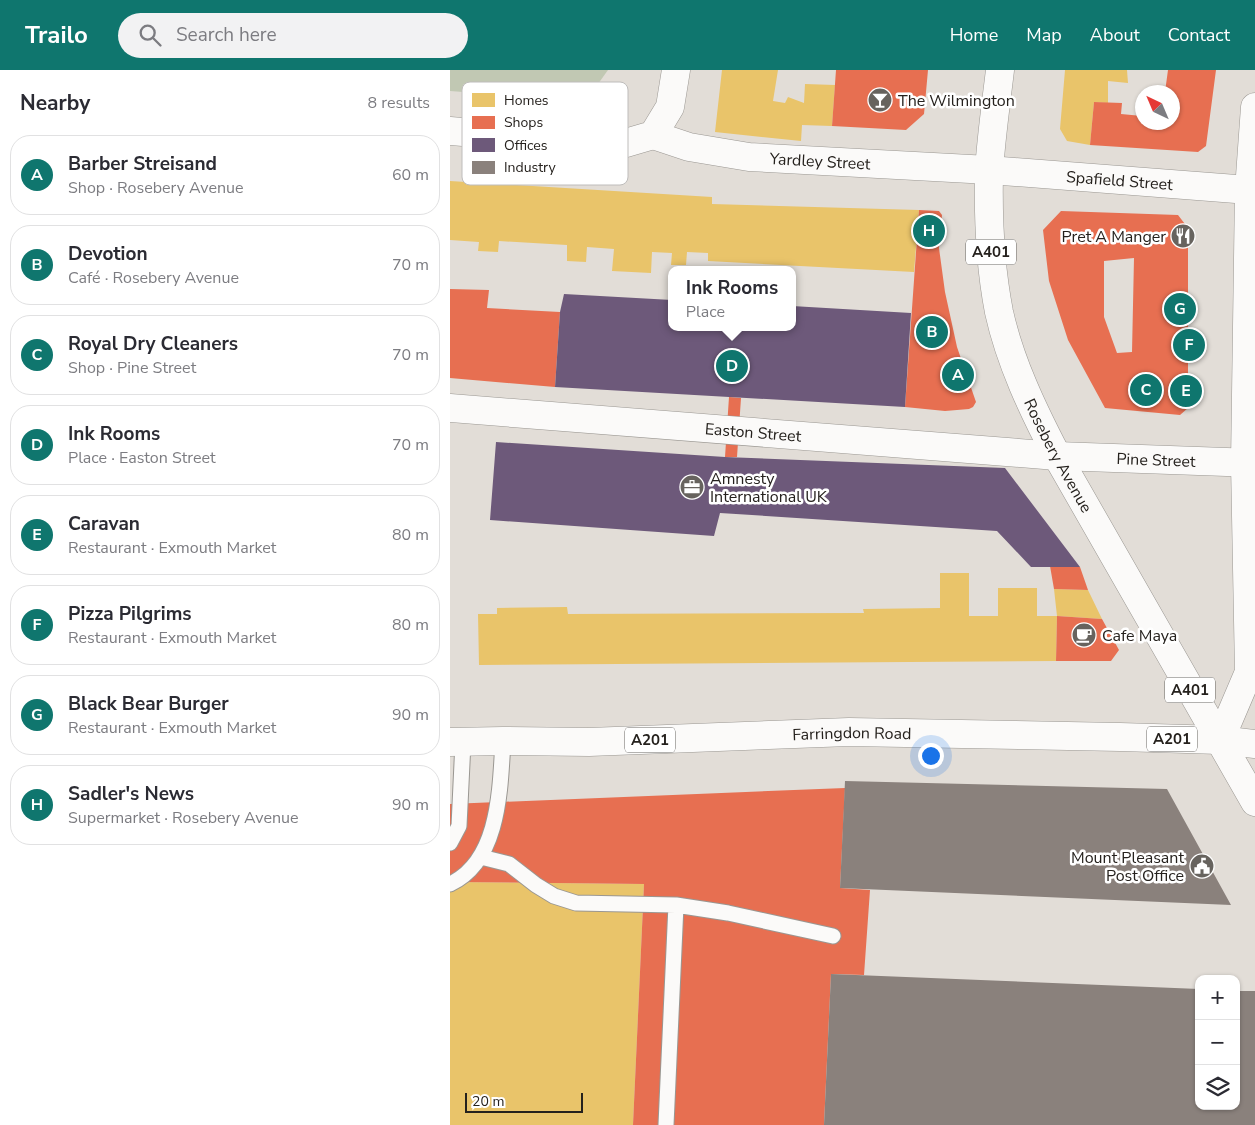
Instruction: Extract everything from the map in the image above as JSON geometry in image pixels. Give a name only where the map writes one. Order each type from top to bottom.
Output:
[{"type":"street","points":[[628,142],[653,135],[670,107],[676,70]]},
{"type":"street","name":"Rosebery Avenue","points":[[1000,70],[990,170],[990,240],[1000,312],[1014,362],[1030,404],[1057,456],[1160,640],[1255,802]]},
{"type":"street","points":[[1220,740],[1250,672],[1249,190],[1255,107]]},
{"type":"street","name":"Yardley Street","points":[[653,135],[689,148],[749,157],[990,170]]},
{"type":"street","name":"Spafield Street","points":[[990,170],[1249,190]]},
{"type":"street","name":"Easton Street","points":[[450,408],[1057,456]]},
{"type":"street","name":"Pine Street","points":[[1057,456],[1250,463]]},
{"type":"street","name":"Farringdon Road","points":[[456,742],[503,740],[589,742],[849,732],[1110,736],[1220,740],[1255,744]]},
{"type":"lane","points":[[450,884],[460,879],[481,857],[492,828],[499,797],[503,740]]},
{"type":"lane","points":[[450,842],[459,826],[456,742]]},
{"type":"lane","points":[[481,857],[509,864],[536,886],[554,896],[576,903],[676,905],[728,913],[833,936]]},
{"type":"lane","points":[[666,1125],[676,905]]},
{"type":"green space","points":[[450,70],[608,70],[599,82],[462,82],[462,92],[450,91]]},
{"type":"building: Homes","points":[[722,70],[778,70],[773,101],[785,103],[788,97],[804,103],[805,84],[835,85],[832,126],[802,125],[801,141],[715,132]]},
{"type":"building: Homes","points":[[1065,70],[1127,70],[1128,83],[1108,81],[1108,103],[1094,102],[1090,145],[1067,141],[1060,129]]},
{"type":"building: Homes","points":[[450,181],[462,182],[462,185],[516,185],[712,197],[712,204],[919,210],[914,272],[708,261],[708,253],[687,252],[686,265],[671,265],[672,253],[652,252],[651,273],[612,271],[614,249],[587,247],[586,262],[567,261],[567,245],[499,241],[498,252],[478,251],[479,242],[450,240]]},
{"type":"building: Homes","points":[[940,573],[969,573],[969,616],[998,616],[998,588],[1037,588],[1037,616],[1057,616],[1056,661],[479,665],[478,614],[497,614],[497,608],[567,607],[568,614],[864,613],[863,609],[940,608]]},
{"type":"building: Homes","points":[[1054,589],[1088,590],[1102,619],[1057,616]]},
{"type":"building: Homes","points":[[450,882],[644,884],[633,1125],[450,1125]]},
{"type":"building: Shops","name":"The Wilmington","points":[[836,70],[928,70],[924,114],[906,130],[832,126]]},
{"type":"building: Shops","points":[[1168,70],[1216,70],[1206,146],[1198,152],[1090,145],[1094,102],[1122,103],[1121,114],[1135,115],[1135,130],[1180,130],[1180,85],[1166,85]]},
{"type":"building: Shops","points":[[919,210],[939,211],[942,215],[939,248],[945,292],[957,347],[976,402],[969,409],[945,411],[905,407]]},
{"type":"building: Shops","points":[[1061,211],[1178,215],[1188,228],[1188,408],[1180,415],[1105,408],[1068,340],[1049,281],[1043,230]],"holes":[[[1134,258],[1132,352],[1117,353],[1104,317],[1104,261]]]},
{"type":"building: Shops","points":[[450,289],[489,290],[487,308],[560,312],[555,387],[450,378]]},
{"type":"building: Shops","points":[[729,397],[741,398],[737,457],[725,457]]},
{"type":"building: Shops","points":[[1050,566],[1080,567],[1088,590],[1054,589]]},
{"type":"building: Shops","name":"Cafe Maya","points":[[1057,616],[1102,619],[1119,650],[1111,661],[1056,661]]},
{"type":"building: Shops","points":[[845,788],[840,888],[870,890],[864,975],[831,974],[824,1125],[633,1125],[644,884],[450,882],[450,804]]},
{"type":"building: Offices","points":[[564,294],[668,300],[668,331],[796,331],[796,306],[911,313],[905,407],[555,387],[560,312]]},
{"type":"building: Offices","points":[[496,442],[725,457],[1005,468],[1080,567],[1031,567],[997,531],[720,513],[714,536],[490,520]]},
{"type":"building: Industry","points":[[845,781],[1167,789],[1231,905],[840,888]]},
{"type":"building: Industry","points":[[831,974],[1195,989],[1195,1110],[1240,1110],[1240,991],[1255,991],[1255,1125],[824,1125]]},
{"type":"place","name":"The Wilmington","points":[[880,100]]},
{"type":"place","name":"Sadler's News","points":[[929,231]]},
{"type":"place","name":"Pret A Manger","points":[[1183,236]]},
{"type":"place","name":"Black Bear Burger","points":[[1180,309]]},
{"type":"place","name":"Devotion","points":[[932,332]]},
{"type":"place","name":"Pizza Pilgrims","points":[[1189,345]]},
{"type":"place","name":"Ink Rooms","points":[[732,366]]},
{"type":"place","name":"Barber Streisand","points":[[958,375]]},
{"type":"place","name":"Royal Dry Cleaners","points":[[1146,390]]},
{"type":"place","name":"Caravan","points":[[1186,391]]},
{"type":"place","name":"Amnesty International UK","points":[[692,487]]},
{"type":"place","name":"Cafe Maya","points":[[1084,635]]},
{"type":"place","name":"Mount Pleasant Post Office","points":[[1202,866]]}]
